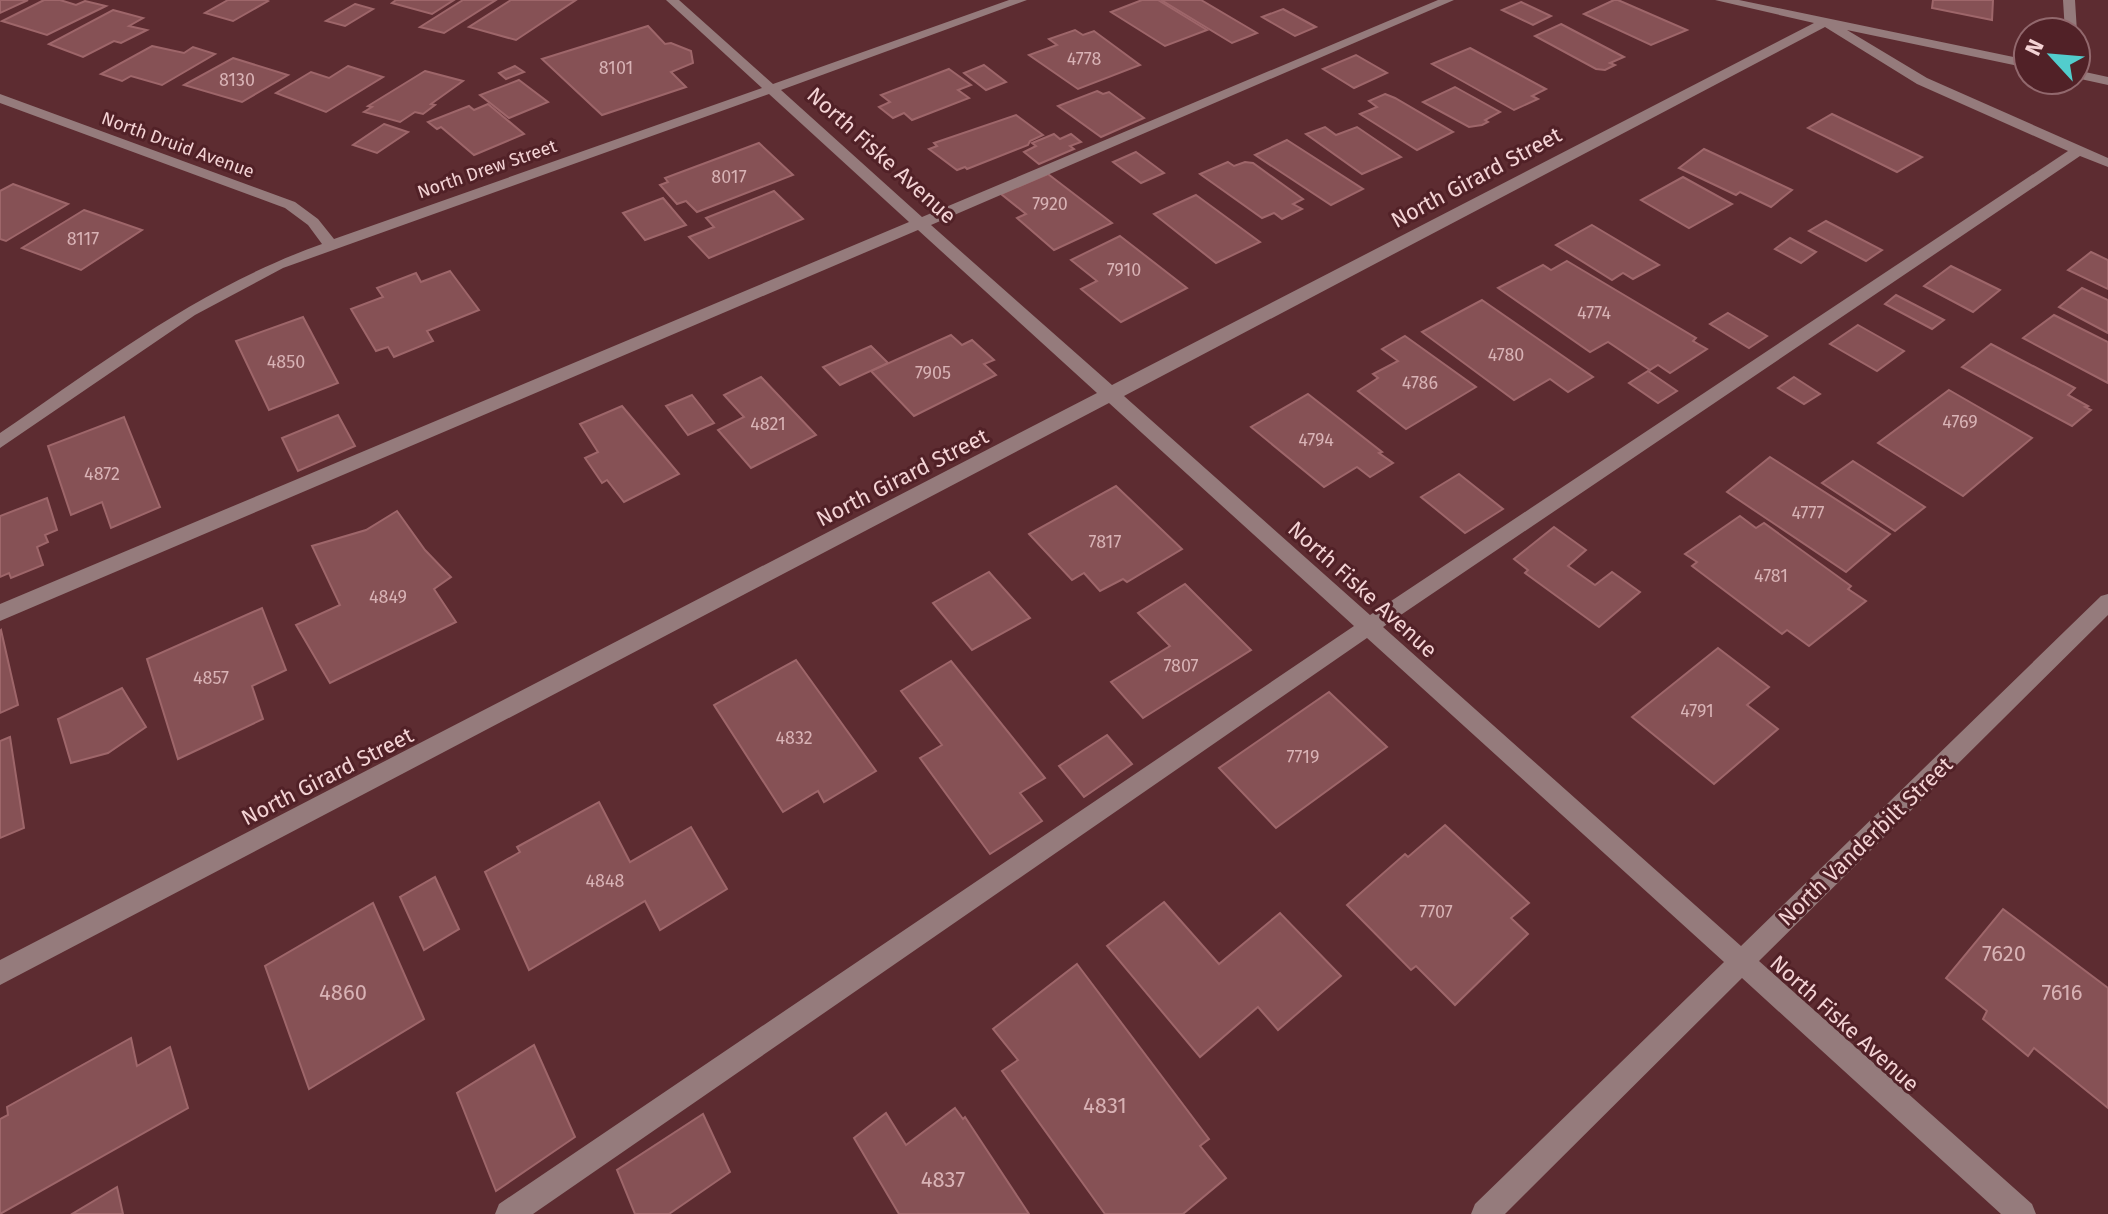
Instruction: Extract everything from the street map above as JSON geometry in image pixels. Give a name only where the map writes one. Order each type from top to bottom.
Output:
[{"type":"street","name":"North Fiske Avenue","points":[[672,0],[2022,1214]]},
{"type":"street","name":"North Drew Street","points":[[0,442],[189,311],[235,284],[331,245],[1021,0]]},
{"type":"street","points":[[0,613],[1448,0]]},
{"type":"street","points":[[1721,0],[2012,61]]},
{"type":"street","points":[[1825,22],[1922,81],[2108,163]]},
{"type":"street","name":"North Girard Street","points":[[0,973],[1825,22]]},
{"type":"street","name":"North Druid Avenue","points":[[0,98],[290,205],[313,222],[331,245]]},
{"type":"street","points":[[509,1214],[1369,626],[2079,150]]},
{"type":"street","name":"North Vanderbilt Street","points":[[1485,1214],[2108,602]]},
{"type":"building","points":[[0,0],[28,0],[0,13]]},
{"type":"building","points":[[44,0],[60,0],[76,5],[85,1],[106,6],[47,35],[2,21]]},
{"type":"building","points":[[228,0],[268,1],[233,21],[205,13]]},
{"type":"building","points":[[396,0],[454,0],[432,14],[392,3]]},
{"type":"building","points":[[463,0],[496,0],[444,33],[420,27]]},
{"type":"building","points":[[511,0],[576,0],[516,40],[469,27]]},
{"type":"building","points":[[1142,0],[1158,0],[1207,30],[1165,46],[1111,12]]},
{"type":"building","points":[[1161,0],[1201,0],[1257,33],[1232,43]]},
{"type":"building","points":[[1614,0],[1687,30],[1651,45],[1584,14]]},
{"type":"building","points":[[1933,0],[1993,0],[1992,20],[1932,8]]},
{"type":"building","points":[[1521,2],[1551,16],[1533,25],[1502,10]]},
{"type":"building","points":[[355,4],[373,9],[345,26],[326,21]]},
{"type":"building","points":[[1283,9],[1316,27],[1295,36],[1262,17]]},
{"type":"building","points":[[113,10],[143,18],[129,26],[147,30],[121,43],[114,41],[83,57],[49,44]]},
{"type":"building","points":[[1561,24],[1624,57],[1610,63],[1615,65],[1605,70],[1596,69],[1535,36]]},
{"type":"building","points":[[648,26],[665,44],[671,43],[691,51],[693,63],[671,72],[686,87],[602,115],[542,59]]},
{"type":"building","points":[[1075,30],[1083,35],[1094,31],[1140,65],[1078,89],[1029,55],[1057,45],[1049,39]]},
{"type":"building","points":[[152,46],[184,53],[193,47],[215,54],[162,85],[131,76],[122,81],[101,74]]},
{"type":"building","points":[[1470,48],[1546,89],[1532,96],[1538,99],[1514,110],[1432,64]]},
{"type":"building","points":[[1356,55],[1387,73],[1354,88],[1323,69]]},
{"type":"building","points":[[233,58],[288,75],[242,102],[184,85]]},
{"type":"building","points":[[984,65],[1006,82],[986,90],[964,73]]},
{"type":"building","points":[[348,66],[383,77],[326,112],[276,93],[311,72],[329,78]]},
{"type":"building","points":[[515,66],[524,72],[506,79],[499,73]]},
{"type":"building","points":[[949,69],[971,85],[958,90],[969,98],[912,120],[904,113],[893,118],[879,107],[890,102],[881,95]]},
{"type":"building","points":[[425,71],[463,81],[431,104],[435,105],[423,114],[415,112],[400,122],[364,112],[372,107],[368,106]]},
{"type":"building","points":[[519,80],[548,102],[509,118],[480,95]]},
{"type":"building","points":[[1455,87],[1500,112],[1482,125],[1469,127],[1423,102]]},
{"type":"building","points":[[1097,91],[1103,94],[1109,92],[1144,118],[1101,137],[1058,106]]},
{"type":"building","points":[[1385,94],[1453,132],[1417,150],[1360,114],[1377,107],[1369,101]]},
{"type":"building","points":[[488,104],[524,134],[474,155],[441,127],[437,129],[428,122],[469,106],[474,110]]},
{"type":"building","points":[[1832,114],[1922,157],[1897,172],[1808,128]]},
{"type":"building","points":[[1016,115],[1043,135],[1028,145],[967,169],[957,170],[929,149],[937,146],[934,143]]},
{"type":"building","points":[[384,124],[408,132],[377,153],[353,145]]},
{"type":"building","points":[[1325,127],[1336,135],[1357,127],[1401,157],[1362,174],[1306,134]]},
{"type":"building","points":[[1054,134],[1060,139],[1071,134],[1081,142],[1070,146],[1074,149],[1039,164],[1024,152],[1036,146],[1032,143]]},
{"type":"building","points":[[1287,140],[1363,189],[1331,205],[1255,155]]},
{"type":"building","points":[[759,143],[793,175],[697,212],[686,201],[677,204],[660,185],[668,182],[665,178]]},
{"type":"building","points":[[1704,149],[1792,190],[1771,207],[1740,192],[1736,195],[1679,168]]},
{"type":"building","points":[[1136,152],[1164,173],[1141,183],[1113,162]]},
{"type":"building","points":[[1228,162],[1234,166],[1253,163],[1303,199],[1293,204],[1302,209],[1282,219],[1274,213],[1262,218],[1200,174]]},
{"type":"building","points":[[1048,174],[1112,223],[1054,250],[1017,218],[1026,214],[1001,194]]},
{"type":"building","points":[[1683,177],[1732,204],[1689,228],[1641,200]]},
{"type":"building","points":[[13,184],[68,204],[6,241],[0,239],[0,191]]},
{"type":"building","points":[[774,191],[803,219],[709,258],[689,237],[714,227],[706,218]]},
{"type":"building","points":[[1196,195],[1260,242],[1216,263],[1154,214]]},
{"type":"building","points":[[663,198],[686,225],[645,240],[623,213]]},
{"type":"building","points":[[84,210],[142,230],[81,270],[22,248]]},
{"type":"building","points":[[1826,221],[1882,250],[1866,261],[1809,231]]},
{"type":"building","points":[[1592,225],[1659,265],[1633,279],[1623,273],[1612,280],[1556,245]]},
{"type":"building","points":[[1120,236],[1187,288],[1121,322],[1081,289],[1097,281],[1071,260]]},
{"type":"building","points":[[1790,238],[1816,252],[1801,263],[1775,249]]},
{"type":"building","points":[[2091,252],[2108,260],[2108,289],[2068,270]]},
{"type":"building","points":[[1567,261],[1696,338],[1693,341],[1707,349],[1670,373],[1658,365],[1650,370],[1608,342],[1590,352],[1498,288],[1543,265],[1551,270]]},
{"type":"building","points":[[1951,266],[2000,290],[1973,312],[1924,286]]},
{"type":"building","points":[[450,271],[479,310],[427,331],[433,341],[394,357],[388,347],[376,351],[351,309],[383,297],[377,288],[416,273],[421,282]]},
{"type":"building","points":[[2082,288],[2108,300],[2108,333],[2059,307]]},
{"type":"building","points":[[1896,295],[1944,320],[1932,329],[1885,304]]},
{"type":"building","points":[[1482,300],[1593,377],[1568,392],[1550,379],[1514,400],[1422,332]]},
{"type":"building","points":[[1728,313],[1767,336],[1749,348],[1710,324]]},
{"type":"building","points":[[2054,315],[2108,342],[2108,383],[2023,338]]},
{"type":"building","points":[[303,317],[338,383],[269,410],[236,341]]},
{"type":"building","points":[[1858,325],[1904,351],[1877,371],[1830,344]]},
{"type":"building","points":[[951,335],[962,345],[972,340],[994,360],[984,364],[996,375],[914,416],[871,371]]},
{"type":"building","points":[[1405,336],[1476,387],[1406,429],[1358,391],[1378,378],[1373,374],[1398,361],[1382,349]]},
{"type":"building","points":[[1991,344],[2075,388],[2068,395],[2091,410],[2072,426],[1962,367]]},
{"type":"building","points":[[871,346],[888,363],[840,385],[823,367]]},
{"type":"building","points":[[1648,371],[1677,391],[1658,403],[1629,383]]},
{"type":"building","points":[[761,377],[816,435],[751,468],[718,430],[744,417],[724,395]]},
{"type":"building","points":[[1794,377],[1820,394],[1804,404],[1778,388]]},
{"type":"building","points":[[1949,390],[2032,438],[1963,496],[1878,443]]},
{"type":"building","points":[[1308,394],[1393,463],[1370,477],[1357,467],[1324,487],[1251,427]]},
{"type":"building","points":[[692,395],[714,423],[688,435],[666,406]]},
{"type":"building","points":[[622,406],[679,474],[624,502],[607,480],[602,483],[585,458],[598,452],[580,424]]},
{"type":"building","points":[[338,415],[355,446],[298,471],[282,438]]},
{"type":"building","points":[[124,417],[160,507],[111,528],[102,502],[71,515],[48,446]]},
{"type":"building","points":[[1770,457],[1890,534],[1846,572],[1727,492]]},
{"type":"building","points":[[1853,461],[1925,507],[1895,531],[1822,483]]},
{"type":"building","points":[[1459,474],[1503,509],[1465,533],[1421,497]]},
{"type":"building","points":[[1116,486],[1182,549],[1127,582],[1123,579],[1100,591],[1084,573],[1072,580],[1029,534]]},
{"type":"building","points":[[47,498],[57,530],[45,535],[48,542],[37,547],[43,565],[11,578],[9,573],[0,577],[0,516]]},
{"type":"building","points":[[397,511],[425,550],[451,577],[434,589],[456,622],[330,683],[296,625],[340,605],[312,546],[366,530]]},
{"type":"building","points":[[1740,516],[1756,528],[1764,523],[1851,586],[1848,589],[1866,601],[1809,646],[1787,630],[1782,634],[1692,566],[1697,562],[1685,554]]},
{"type":"building","points":[[1554,527],[1586,550],[1568,566],[1595,585],[1612,572],[1640,592],[1599,627],[1525,573],[1528,570],[1514,559]]},
{"type":"building","points":[[989,572],[1030,618],[972,650],[933,603]]},
{"type":"building","points":[[1185,584],[1251,650],[1143,718],[1111,682],[1170,646],[1138,613]]},
{"type":"building","points":[[262,608],[286,670],[252,686],[263,719],[178,759],[147,659]]},
{"type":"building","points":[[0,631],[18,705],[0,713]]},
{"type":"building","points":[[1718,648],[1769,687],[1747,705],[1778,729],[1714,784],[1632,717]]},
{"type":"building","points":[[796,660],[876,771],[824,802],[818,791],[783,812],[714,705]]},
{"type":"building","points":[[951,661],[1045,778],[1020,793],[1042,821],[990,854],[920,758],[942,745],[901,691]]},
{"type":"building","points":[[122,688],[146,727],[108,753],[71,763],[58,719]]},
{"type":"building","points":[[1329,692],[1387,747],[1276,828],[1219,768]]},
{"type":"building","points":[[1107,735],[1132,764],[1084,797],[1059,766]]},
{"type":"building","points":[[10,737],[24,828],[0,838],[0,741]]},
{"type":"building","points":[[599,802],[630,862],[691,827],[727,889],[660,930],[645,901],[529,970],[485,872],[520,852],[517,847]]},
{"type":"building","points":[[1445,825],[1529,903],[1511,918],[1528,934],[1455,1005],[1416,966],[1411,970],[1347,905],[1405,854],[1408,857]]},
{"type":"building","points":[[435,877],[459,929],[424,950],[400,897]]},
{"type":"building","points":[[1164,902],[1219,964],[1280,913],[1341,976],[1278,1030],[1258,1007],[1200,1057],[1107,946]]},
{"type":"building","points":[[373,903],[424,1019],[309,1089],[265,966]]},
{"type":"building","points":[[2003,909],[2108,988],[2108,1108],[2034,1048],[2028,1056],[1983,1019],[1987,1011],[1946,978]]},
{"type":"building","points":[[1077,964],[1209,1139],[1200,1146],[1226,1178],[1183,1214],[1105,1214],[1002,1071],[1018,1060],[993,1029]]},
{"type":"building","points":[[131,1038],[137,1066],[170,1047],[188,1108],[0,1214],[0,1119],[8,1115],[7,1107]]},
{"type":"building","points":[[534,1045],[575,1137],[496,1191],[457,1093]]},
{"type":"building","points":[[955,1108],[963,1119],[965,1117],[1029,1214],[899,1214],[854,1138],[886,1113],[906,1145]]},
{"type":"building","points":[[703,1114],[730,1172],[669,1214],[635,1214],[617,1170]]},
{"type":"building","points":[[117,1187],[123,1214],[72,1214]]}]
